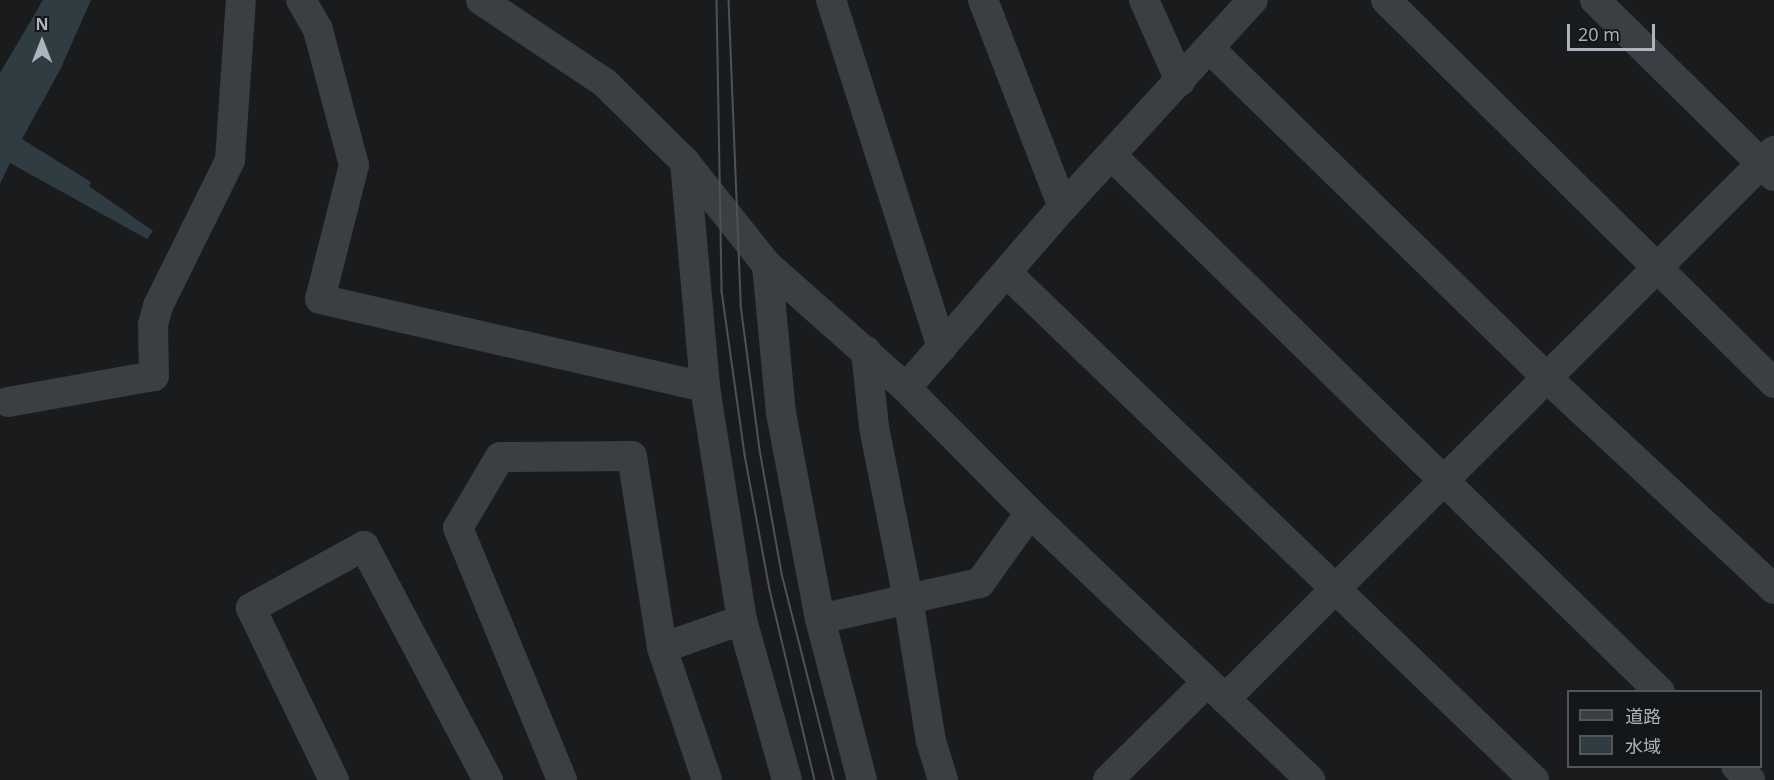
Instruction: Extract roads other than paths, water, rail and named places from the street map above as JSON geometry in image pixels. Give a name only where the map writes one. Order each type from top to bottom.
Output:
[{"type":"street","points":[[9,402],[154,376],[153,325],[158,306],[230,160],[241,0]]},
{"type":"street","points":[[301,0],[318,30],[354,165],[320,299],[705,387]]},
{"type":"street","points":[[481,0],[605,83],[685,162],[767,265],[906,388],[1030,513],[1310,780]]},
{"type":"street","points":[[831,0],[942,348]]},
{"type":"street","points":[[983,0],[1063,207]]},
{"type":"street","points":[[1144,0],[1180,81]]},
{"type":"street","points":[[906,388],[1008,274],[1063,207],[1211,50],[1253,0]]},
{"type":"street","points":[[1386,0],[1774,383]]},
{"type":"street","points":[[1108,780],[1336,589],[1657,268],[1770,164],[1595,0]]},
{"type":"street","points":[[1211,50],[1547,378],[1773,585]]},
{"type":"street","points":[[1111,155],[1658,690]]},
{"type":"street","points":[[685,162],[705,387],[742,620],[787,780]]},
{"type":"street","points":[[767,265],[781,413],[820,620],[862,780]]},
{"type":"street","points":[[1008,274],[1534,780]]},
{"type":"street","points":[[866,351],[874,427],[908,598],[931,741],[943,780]]},
{"type":"street","points":[[562,780],[458,528],[500,457],[632,456],[662,648],[707,780]]},
{"type":"street","points":[[820,620],[980,583],[1030,513]]},
{"type":"street","points":[[334,780],[251,608],[364,546],[488,780]]},
{"type":"street","points":[[662,648],[742,620]]},
{"type":"street","points":[[1738,768],[1750,780]]},
{"type":"water","points":[[43,0],[91,0],[60,70],[22,139],[91,182],[89,186],[153,231],[147,239],[10,163],[0,184],[0,73]]},
{"type":"tram line","points":[[717,0],[722,291],[745,455],[770,590],[815,780]]},
{"type":"tram line","points":[[729,0],[741,305],[760,450],[782,574],[834,780]]}]
